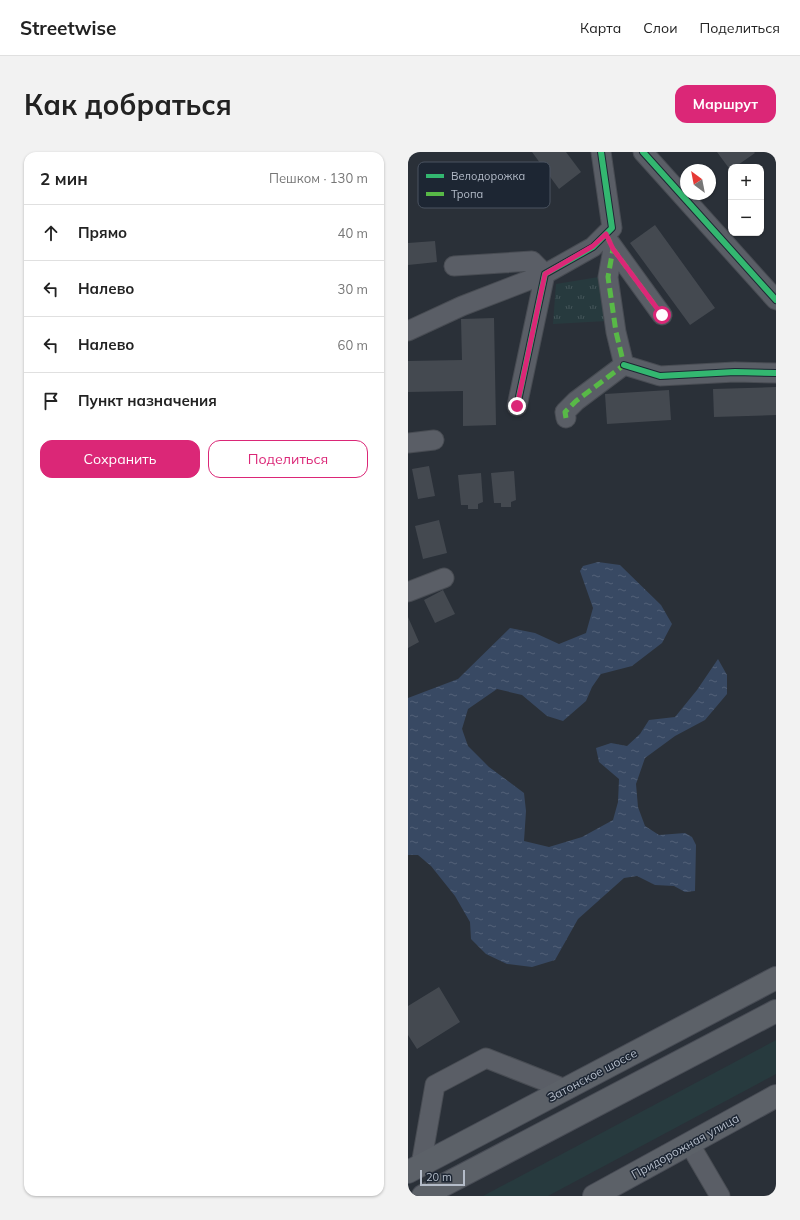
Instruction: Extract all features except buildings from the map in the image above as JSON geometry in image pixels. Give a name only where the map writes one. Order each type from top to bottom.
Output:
[{"type":"main road","name":"Затонское шоссе","points":[[415,1168],[776,978]]},
{"type":"main road","points":[[423,1196],[776,1011]]},
{"type":"main road","name":"Придорожная улица","points":[[594,1196],[776,1096]]},
{"type":"street","points":[[601,152],[612,228],[609,242],[608,277],[616,332],[624,365]]},
{"type":"street","points":[[643,152],[776,300]]},
{"type":"street","points":[[408,331],[462,306],[545,274],[593,246],[609,242]]},
{"type":"street","points":[[609,242],[662,315]]},
{"type":"street","points":[[454,266],[532,261],[545,274]]},
{"type":"street","points":[[517,406],[545,274]]},
{"type":"street","points":[[624,365],[660,376],[735,372],[776,373]]},
{"type":"street","points":[[566,418],[565,412],[576,401],[624,365]]},
{"type":"street","points":[[408,443],[434,440]]},
{"type":"street","points":[[408,592],[444,578]]},
{"type":"street","points":[[415,1168],[435,1085],[486,1058],[565,1089]]},
{"type":"street","points":[[689,1144],[720,1196]]},
{"type":"green space","points":[[599,277],[606,321],[553,324],[556,284]]},
{"type":"green space","points":[[776,1040],[776,1074],[548,1196],[483,1196]]},
{"type":"water","points":[[598,562],[620,565],[661,605],[672,624],[662,643],[632,666],[601,674],[592,687],[586,701],[563,721],[547,716],[522,695],[497,689],[468,709],[462,729],[468,746],[489,767],[524,793],[526,811],[524,841],[549,847],[582,837],[613,820],[618,802],[619,779],[599,762],[596,748],[611,743],[627,746],[640,734],[649,720],[675,717],[697,690],[718,659],[727,675],[727,694],[705,720],[675,736],[645,758],[636,784],[638,807],[645,826],[659,835],[685,833],[692,837],[696,845],[695,891],[685,892],[674,886],[655,885],[637,876],[624,878],[578,919],[555,960],[532,967],[507,964],[486,954],[471,939],[470,922],[455,896],[431,866],[418,855],[408,855],[408,698],[458,679],[510,628],[535,633],[559,644],[586,633],[593,608],[580,571],[583,566]]},
{"type":"marked path","points":[[606,234],[613,249],[662,315]]},
{"type":"marked path","points":[[566,418],[565,412],[576,401],[624,365],[616,332],[608,277],[613,249]]},
{"type":"cycle path","points":[[517,406],[545,274],[593,247],[612,228],[601,152]]},
{"type":"cycle path","points":[[643,152],[776,300]]},
{"type":"cycle path","points":[[624,365],[660,376],[735,372],[776,373]]},
{"type":"route","points":[[517,406],[545,274],[593,246],[606,234],[613,249],[662,315]]}]
